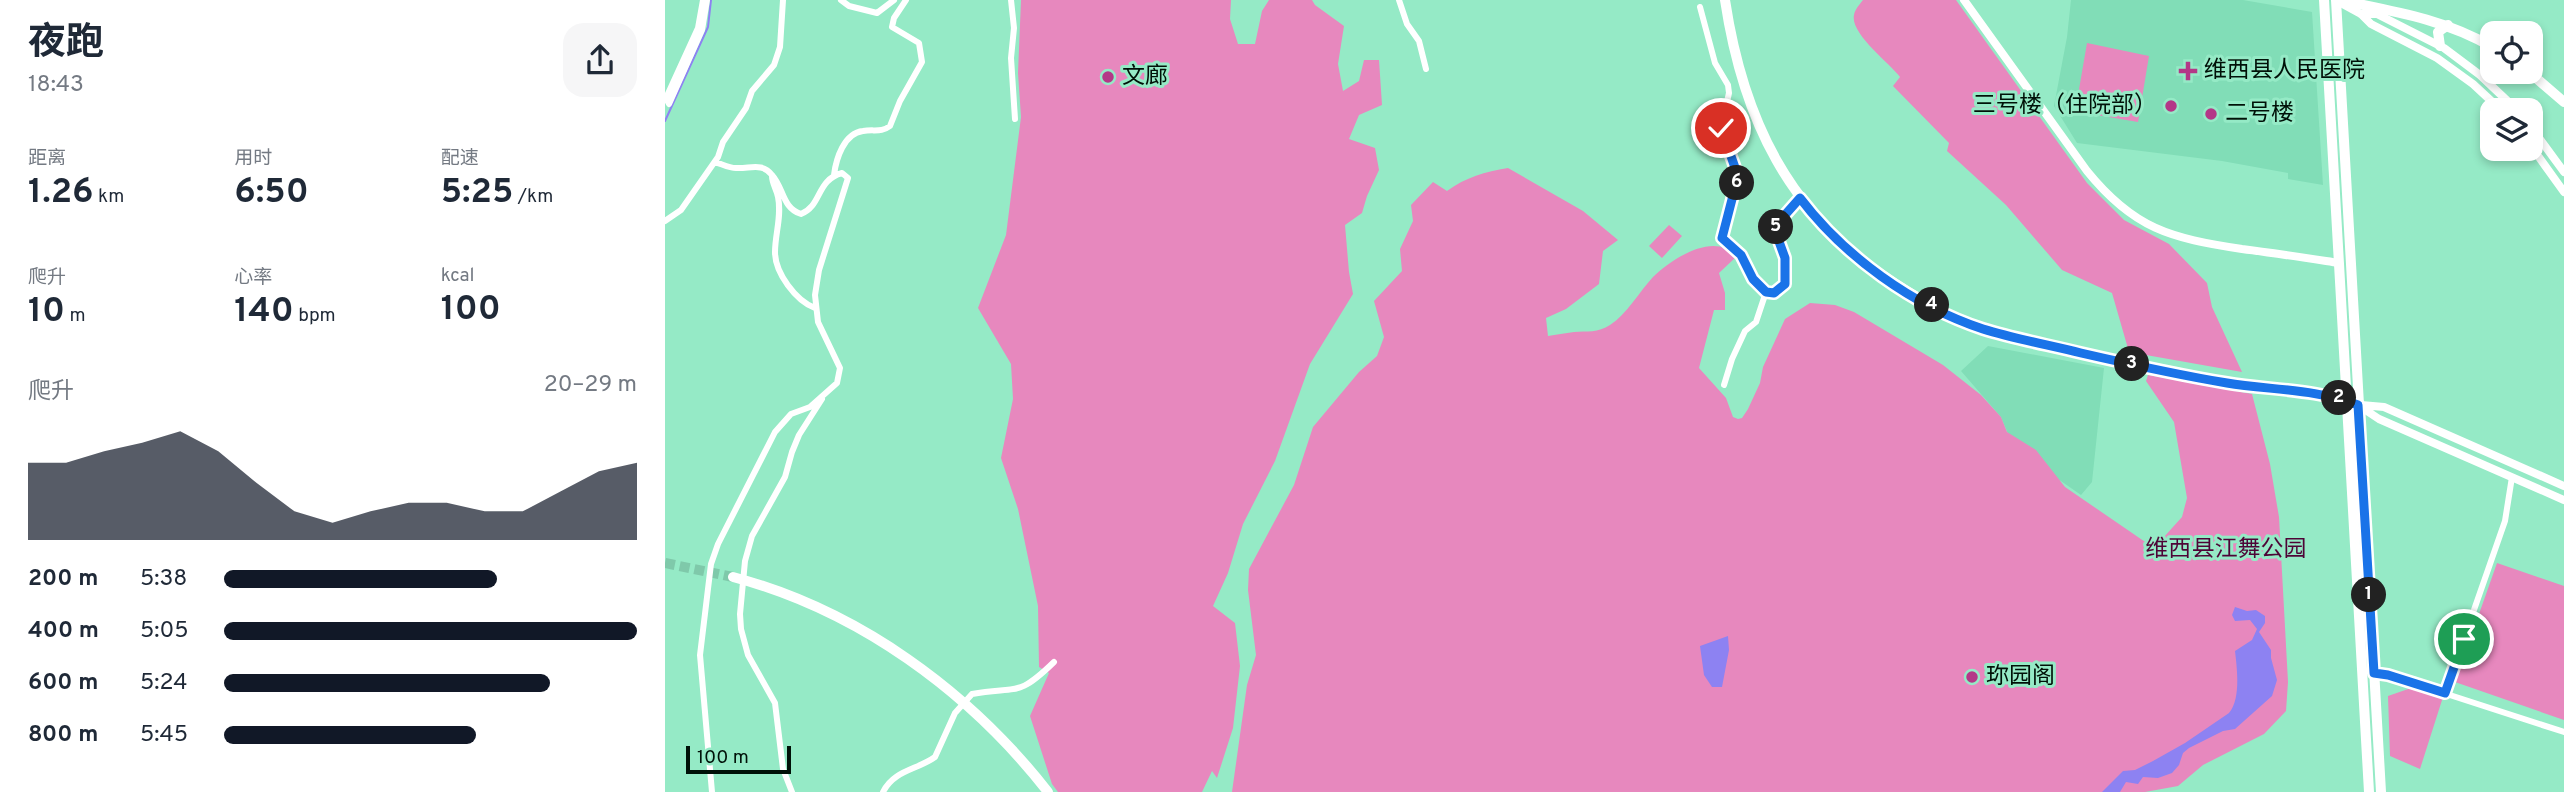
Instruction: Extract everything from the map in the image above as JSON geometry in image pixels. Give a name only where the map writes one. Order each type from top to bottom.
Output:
[{"type":"highway","points":[[2439,46],[2438,32],[2448,25]]},
{"type":"highway","points":[[733,577],[813,606],[895,650],[994,730],[1048,792]]},
{"type":"main road","points":[[1725,0],[1736,61],[1750,107],[1769,149],[1800,198],[1833,235],[1884,277],[1925,302],[1977,327],[2163,370],[2227,383],[2347,400],[2358,405]]},
{"type":"main road","points":[[2324,0],[2369,792]]},
{"type":"main road","points":[[2381,792],[2337,0],[2448,25],[2480,41]]},
{"type":"main road","points":[[2543,84],[2564,103]]},
{"type":"street","points":[[705,0],[702,30],[669,104],[666,98],[698,29],[705,0]]},
{"type":"street","points":[[665,221],[681,210],[715,162],[723,142],[745,108],[752,91],[774,65],[778,56],[783,0]]},
{"type":"street","points":[[841,0],[849,6],[877,13],[894,0]]},
{"type":"street","points":[[834,175],[841,151],[849,139],[860,131],[880,131],[890,126],[922,62],[919,43],[896,30],[892,23],[906,0]]},
{"type":"street","points":[[1011,0],[1015,119]]},
{"type":"street","points":[[1399,0],[1408,24],[1419,41],[1426,69]]},
{"type":"street","points":[[1964,0],[2087,170],[2105,192],[2126,211],[2154,228],[2190,241],[2339,263]]},
{"type":"street","points":[[2337,0],[2371,24],[2437,58],[2488,98]]},
{"type":"street","points":[[1700,7],[1715,63],[1728,85],[1729,93],[1721,128],[1738,176],[1722,238],[1741,255],[1753,279],[1766,292],[1774,293],[1785,284],[1785,258],[1776,225],[1800,198]]},
{"type":"street","points":[[2361,15],[2377,14],[2439,46],[2480,75],[2504,98]]},
{"type":"street","points":[[2543,143],[2564,172]]},
{"type":"street","points":[[2542,161],[2564,192]]},
{"type":"street","points":[[712,792],[700,655],[714,552],[775,432],[791,414],[810,407],[837,383],[840,368],[818,321],[815,308],[819,270],[848,182],[846,174],[834,175],[824,183],[811,208],[801,214],[790,208],[772,174],[757,166],[739,168],[715,162]]},
{"type":"street","points":[[772,174],[778,197],[779,229],[775,252],[777,262],[787,284],[815,308]]},
{"type":"street","points":[[1724,385],[1745,331],[1756,322],[1766,292]]},
{"type":"street","points":[[792,792],[783,769],[775,704],[752,666],[744,642],[740,614],[745,561],[752,536],[785,477],[799,435],[829,388]]},
{"type":"street","points":[[2358,405],[2379,419],[2564,500]]},
{"type":"street","points":[[2358,405],[2384,407],[2564,486]]},
{"type":"street","points":[[2445,693],[2507,514],[2512,477]]},
{"type":"street","points":[[883,792],[902,772],[935,757],[955,713],[972,694],[1026,687],[1054,662]]},
{"type":"street","points":[[2374,673],[2388,675],[2564,732]]},
{"type":"shaded area","name":"维西县人民医院","points":[[2071,0],[2243,0],[2312,12],[2323,185],[2288,179],[2288,173],[2222,161],[2077,143],[2054,106]]},
{"type":"shaded area","points":[[1988,346],[2104,368],[2092,482],[2081,495],[2014,448],[2001,417],[1961,371]]},
{"type":"shaded area","points":[[2235,607],[2247,611],[2256,610],[2265,616],[2265,623],[2259,632],[2271,650],[2277,680],[2272,696],[2235,729],[2223,731],[2189,748],[2183,753],[2179,765],[2172,773],[2158,778],[2143,777],[2138,784],[2126,782],[2120,792],[2102,792],[2123,771],[2135,770],[2153,761],[2229,713],[2237,692],[2235,651],[2252,640],[2257,629],[2250,620],[2235,621],[2232,615]]},
{"type":"shaded area","points":[[1728,636],[1729,650],[1722,687],[1712,687],[1704,675],[1700,646]]},
{"type":"green space","points":[[1021,0],[1231,0],[1230,19],[1238,44],[1255,44],[1262,11],[1269,0],[1312,0],[1344,26],[1338,64],[1343,91],[1359,81],[1364,60],[1379,60],[1382,105],[1359,115],[1349,139],[1375,148],[1379,170],[1362,213],[1345,225],[1353,294],[1310,364],[1275,461],[1243,524],[1228,573],[1213,606],[1235,623],[1240,666],[1233,728],[1217,778],[1212,771],[1202,792],[1058,792],[1052,784],[1030,716],[1049,673],[1039,667],[1038,606],[1018,509],[1001,458],[1013,399],[1011,364],[978,308],[1006,235],[1021,117],[1018,73]]},
{"type":"green space","points":[[1863,0],[1956,0],[2087,183],[2124,220],[2169,244],[2207,283],[2212,307],[2242,372],[2129,352],[2112,293],[2062,270],[2006,205],[1947,151],[1949,143],[1893,86],[1900,77],[1864,39],[1854,23],[1855,13]]},
{"type":"green space","points":[[2087,43],[2149,56],[2138,122],[2079,112],[2077,101]]},
{"type":"green space","name":"维西县江舞公园","points":[[1508,168],[1583,211],[1618,240],[1603,251],[1599,284],[1566,309],[1546,318],[1548,336],[1606,328],[1622,315],[1653,277],[1671,262],[1706,247],[1727,249],[1736,257],[1719,273],[1725,293],[1725,310],[1714,310],[1699,368],[1726,398],[1733,417],[1742,418],[1748,409],[1785,319],[1810,303],[1835,305],[1854,312],[1943,365],[1981,395],[2001,417],[2007,432],[2036,450],[2065,487],[2154,548],[2182,517],[2187,498],[2174,422],[2146,381],[2148,375],[2252,394],[2270,464],[2279,517],[2288,682],[2286,711],[2264,734],[2203,765],[2178,786],[2145,792],[1232,792],[1247,685],[1256,655],[1248,590],[1249,569],[1294,485],[1313,427],[1359,372],[1377,356],[1384,337],[1374,301],[1402,271],[1400,249],[1413,221],[1411,205],[1433,182],[1447,191],[1476,176]]},
{"type":"green space","points":[[1669,225],[1682,236],[1662,258],[1649,246]]},
{"type":"green space","points":[[2497,563],[2564,586],[2564,720],[2455,682]]},
{"type":"green space","points":[[2414,687],[2443,697],[2420,769],[2390,756],[2388,696]]},
{"type":"waterway","points":[[665,121],[708,27],[711,0]]},
{"type":"tunnel","points":[[665,563],[733,577]]},
{"type":"place","name":"维西县人民医院","points":[[2188,71]]},
{"type":"place","name":"文廊","points":[[1108,77]]},
{"type":"place","name":"三号楼（住院部）","points":[[2171,106]]},
{"type":"place","name":"二号楼","points":[[2211,114]]},
{"type":"place","name":"珎园阁","points":[[1972,677]]},
{"type":"route","points":[[1721,128],[1738,176],[1722,238],[1741,255],[1753,279],[1766,292],[1774,293],[1785,284],[1785,258],[1775,230],[1776,225],[1800,198],[1833,235],[1884,277],[1925,302],[1977,327],[2103,358],[2227,383],[2336,397],[2358,405],[2374,673],[2445,693],[2464,639]]}]
